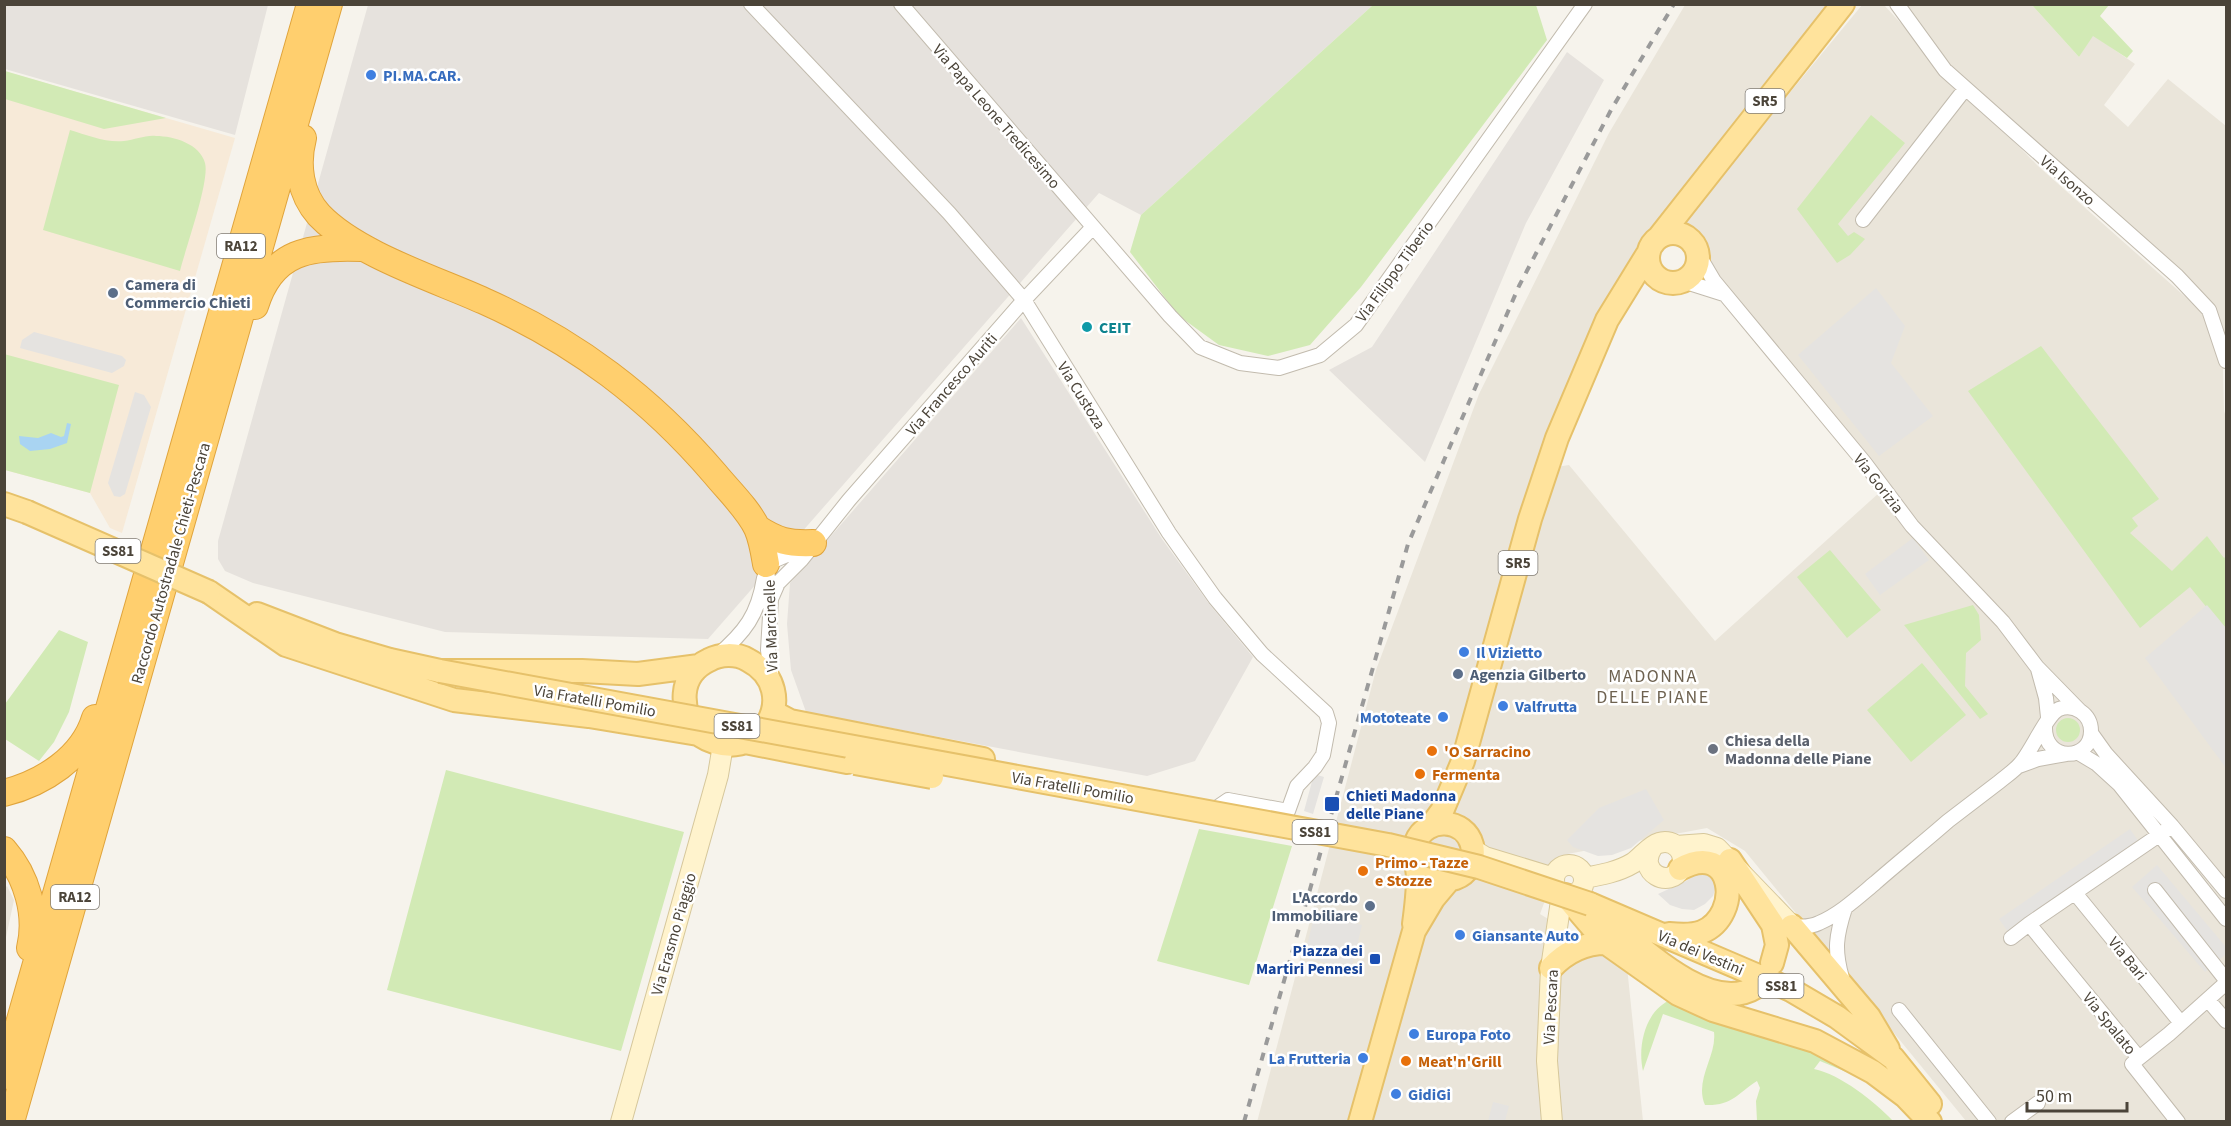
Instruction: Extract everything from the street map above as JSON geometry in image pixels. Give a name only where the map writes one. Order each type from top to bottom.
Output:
[{"type":"highway","name":"Raccordo Autostradale Chieti-Pescara","points":[[4,1076],[310,4]]},
{"type":"highway","name":"Raccordo Autostradale Chieti-Pescara","points":[[11,1122],[329,4]]},
{"type":"highway","points":[[303,93],[309,115],[299,157],[303,187],[319,215],[362,248],[522,318],[590,359],[652,409],[694,449],[757,528],[774,539],[813,543]]},
{"type":"highway","points":[[232,344],[250,322],[260,289],[272,273],[287,260],[316,248],[329,246],[362,248]]},
{"type":"highway","points":[[757,528],[766,564]]},
{"type":"highway","points":[[4,792],[44,777],[77,751],[94,723],[102,697],[120,670]]},
{"type":"highway","points":[[4,850],[24,882],[32,922],[31,942],[8,1026],[13,1047]]},
{"type":"main road","name":"SR5","points":[[1360,1122],[1414,931],[1418,865],[1414,854],[1415,846],[1421,833],[1431,826],[1442,811],[1462,761],[1506,602],[1551,454],[1607,320],[1647,255],[1651,244],[1690,200],[1843,4]]},
{"type":"main road","points":[[1647,255],[1647,262],[1654,275],[1674,282],[1695,270],[1694,247],[1686,225],[1686,212],[1690,200]]},
{"type":"main road","points":[[1660,236],[1672,233],[1685,236],[1694,247]]},
{"type":"main road","name":"SR5","points":[[1593,356],[1627,303],[1642,290],[1674,282]]},
{"type":"main road","name":"Via Fratelli Pomilio","points":[[4,504],[326,641],[382,658],[440,671],[1416,852],[1479,867],[1590,904]]},
{"type":"main road","points":[[209,592],[286,645],[454,700],[589,716],[698,734],[710,741],[741,742],[986,787],[1035,780]]},
{"type":"main road","points":[[440,671],[582,671],[638,674],[707,662],[730,655],[745,658],[758,665],[768,676],[773,701],[769,722],[741,742]]},
{"type":"main road","points":[[698,734],[689,722],[684,707],[684,692],[689,678],[707,662]]},
{"type":"main road","points":[[773,701],[790,721],[986,760],[1035,780]]},
{"type":"main road","name":"SR5","points":[[1414,931],[1432,899],[1449,880],[1462,874],[1473,849],[1459,802],[1462,761]]},
{"type":"main road","points":[[1431,826],[1447,823],[1473,849]]},
{"type":"main road","points":[[1730,860],[1773,925],[1777,945],[1772,963]]},
{"type":"main road","points":[[1658,933],[1680,935],[1701,933],[1716,922],[1725,905],[1729,885],[1721,869],[1705,862],[1696,862],[1680,869]]},
{"type":"main road","points":[[1418,865],[1431,878],[1449,880]]},
{"type":"main road","points":[[1560,889],[1606,943],[1678,994],[1713,1011],[1815,1041],[1873,1072],[1905,1096],[1929,1122]]},
{"type":"main road","points":[[1590,904],[1687,982],[1705,990],[1736,995],[1747,993],[1756,987]]},
{"type":"main road","name":"Via dei Vestini","points":[[1590,904],[1791,990],[1837,1017],[1893,1058],[1943,1122]]},
{"type":"main road","points":[[1792,926],[1869,1017],[1893,1058]]},
{"type":"main road","points":[[1551,968],[1564,955],[1575,949],[1586,945],[1606,943]]},
{"type":"street","name":"Via Custoza","points":[[751,4],[948,213],[1024,300],[1169,533],[1215,598],[1262,654],[1326,713],[1329,723],[1323,755],[1297,786],[1288,811]]},
{"type":"street","name":"Via Papa Leone Tredicesimo","points":[[901,4],[1093,227]]},
{"type":"street","name":"Via Filippo Tiberio","points":[[1093,227],[1200,347],[1240,363],[1279,368],[1320,355],[1356,325],[1585,4]]},
{"type":"street","name":"Via Isonzo","points":[[1897,4],[1940,64],[1965,89],[2177,276],[2209,310],[2226,361]]},
{"type":"street","points":[[1863,220],[1965,89]]},
{"type":"street","name":"Via Francesco Auriti","points":[[771,599],[778,583],[1024,300],[1093,227]]},
{"type":"street","name":"Via Gorizia","points":[[1694,247],[1714,281],[1864,462],[1912,526],[2003,622],[2037,667],[2080,711]]},
{"type":"street","points":[[1674,282],[1726,295]]},
{"type":"street","name":"Via Francesco Auriti","points":[[766,564],[813,543]]},
{"type":"street","name":"Via Marcinelle","points":[[766,564],[771,599],[768,650],[773,701]]},
{"type":"street","name":"Via Marcinelle","points":[[707,662],[733,643],[752,618],[761,596],[766,564]]},
{"type":"street","name":"Via Gorizia","points":[[2037,667],[2046,698],[2046,722]]},
{"type":"street","points":[[2019,766],[2046,722],[2060,709],[2067,707],[2080,711],[2089,720],[2091,733],[2106,754],[2172,826],[2226,891]]},
{"type":"street","points":[[2046,722],[2047,742],[2052,748],[2097,764],[2119,784],[2226,919]]},
{"type":"street","points":[[1612,873],[1634,863],[1663,842],[1676,846],[1695,844],[1710,846],[1717,848],[1730,860],[1792,926],[1804,927],[1818,924],[1845,908],[1951,819],[2019,766],[2038,759],[2071,753],[2087,745],[2091,733]]},
{"type":"street","name":"Via Fratelli Pomilio","points":[[741,742],[1199,820],[1228,800],[1288,811]]},
{"type":"street","name":"Via Erasmo Piaggio","points":[[621,1122],[715,786],[741,742]]},
{"type":"street","points":[[2011,939],[2029,924],[2172,826]]},
{"type":"street","points":[[1584,878],[1612,873],[1654,874],[1665,878],[1676,874],[1682,865],[1682,854],[1676,846]]},
{"type":"street","points":[[1652,848],[1647,859],[1650,870],[1654,874]]},
{"type":"street","points":[[1473,849],[1560,889],[1579,892],[1584,878],[1580,869],[1571,865],[1562,866],[1560,889]]},
{"type":"street","name":"Via Pescara","points":[[1552,1122],[1547,1061],[1551,968],[1560,889]]},
{"type":"street","points":[[2139,1058],[2208,1000],[2226,981],[2155,890]]},
{"type":"street","name":"Via Bari","points":[[2075,893],[2181,1023]]},
{"type":"street","points":[[1844,986],[1836,956],[1837,933],[1845,908]]},
{"type":"street","name":"Via Spalato","points":[[2029,924],[2139,1058],[2132,1064],[2178,1122]]},
{"type":"street","points":[[2208,1000],[2226,1021]]},
{"type":"street","points":[[1899,1010],[1989,1122]]},
{"type":"street","points":[[2012,1122],[2038,1103]]},
{"type":"shaded area","points":[[4,5],[268,5],[235,135],[5,69]]},
{"type":"shaded area","points":[[368,5],[1373,5],[1141,215],[1099,193],[708,639],[445,632],[253,583],[225,571],[218,559],[218,541]]},
{"type":"shaded area","points":[[1685,5],[1830,5],[1677,199],[1625,277],[1538,470],[1569,465],[1715,641],[1880,492],[1679,227],[1862,5],[1884,5],[2038,166],[2199,309],[2210,323],[2223,368],[2226,417],[2226,1121],[1966,1121],[1745,851],[1707,828],[1562,855],[1540,914],[1627,967],[1643,1121],[1257,1122],[1376,670],[1479,394],[1609,133]]},
{"type":"shaded area","points":[[1904,5],[2032,5],[2079,57],[2093,35],[2135,64],[2104,105],[2128,127],[2168,79],[2226,126],[2226,338],[2212,304],[2155,249],[1953,67]]},
{"type":"shaded area","points":[[1567,52],[1604,80],[1526,223],[1425,462],[1329,370],[1372,347]]},
{"type":"shaded area","points":[[4,71],[235,138],[122,533],[110,528],[90,493],[5,470]]},
{"type":"shaded area","points":[[1876,288],[1905,326],[1891,363],[1933,416],[1879,456],[1798,355]]},
{"type":"shaded area","points":[[1021,318],[1162,539],[1210,605],[1253,657],[1195,761],[1147,776],[806,712],[791,670],[787,624],[790,583]]},
{"type":"shaded area","points":[[34,332],[122,356],[126,360],[124,366],[112,373],[20,348],[22,340]]},
{"type":"shaded area","points":[[135,392],[144,395],[151,407],[125,494],[120,497],[114,496],[108,483]]},
{"type":"shaded area","points":[[1913,538],[1929,560],[1880,595],[1865,574]]},
{"type":"shaded area","points":[[2207,605],[2226,628],[2226,768],[2145,658]]},
{"type":"shaded area","points":[[1314,774],[1324,777],[1313,814],[1304,811]]},
{"type":"shaded area","points":[[1646,789],[1664,820],[1631,848],[1612,855],[1598,856],[1573,847],[1567,840],[1599,808]]},
{"type":"shaded area","points":[[2130,829],[2139,842],[2008,932],[1999,919]]},
{"type":"shaded area","points":[[2157,865],[2226,947],[2226,954],[2205,972],[2132,887]]},
{"type":"shaded area","points":[[1698,870],[1713,877],[1716,886],[1713,896],[1705,904],[1694,910],[1682,909],[1670,905],[1658,894],[1688,880]]},
{"type":"shaded area","points":[[7,886],[14,900],[5,942],[4,889]]},
{"type":"shaded area","points":[[1315,913],[1362,925],[1351,970],[1304,957]]},
{"type":"shaded area","points":[[1493,1102],[1509,1106],[1505,1121],[1488,1121]]},
{"type":"green space","points":[[1373,5],[1536,5],[1547,40],[1361,287],[1310,345],[1268,356],[1219,345],[1179,316],[1130,252],[1141,215]]},
{"type":"green space","points":[[2032,5],[2109,5],[2100,16],[2133,51],[2127,58],[2093,36],[2079,57]]},
{"type":"green space","points":[[5,71],[166,118],[104,129],[5,99]]},
{"type":"green space","points":[[1871,115],[1905,143],[1838,224],[1848,236],[1854,232],[1865,239],[1850,255],[1837,263],[1797,209]]},
{"type":"green space","points":[[70,130],[110,141],[163,136],[185,142],[202,156],[206,172],[204,185],[180,271],[43,230]]},
{"type":"green space","points":[[2041,346],[2159,499],[2132,518],[2138,526],[2130,533],[2172,571],[2207,536],[2224,558],[2226,556],[2226,631],[2190,587],[2140,628],[1968,391]]},
{"type":"green space","points":[[4,354],[119,385],[90,493],[5,470]]},
{"type":"green space","points":[[1830,550],[1881,610],[1847,638],[1797,577]]},
{"type":"green space","points":[[1973,605],[1979,615],[1981,640],[1966,653],[1965,686],[1988,714],[1980,719],[1904,625]]},
{"type":"green space","points":[[59,630],[88,642],[69,712],[54,742],[39,761],[5,739],[5,704]]},
{"type":"green space","points":[[1922,663],[1966,715],[1911,762],[1867,710]]},
{"type":"green space","points":[[2068,718],[2077,721],[2080,730],[2077,739],[2068,742],[2059,739],[2056,730],[2059,721]]},
{"type":"green space","points":[[446,770],[684,832],[621,1051],[387,990]]},
{"type":"green space","points":[[1199,829],[1292,846],[1249,985],[1157,961]]},
{"type":"green space","points":[[1673,999],[1765,1028],[1863,1075],[1856,1076],[1820,1061],[1814,1069],[1846,1083],[1893,1121],[1757,1121],[1756,1101],[1760,1088],[1757,1081],[1722,1104],[1705,1105],[1702,1086],[1714,1041],[1714,1032],[1663,1014],[1643,1071],[1641,1050],[1650,1019],[1656,1010]]},
{"type":"water","points":[[67,423],[71,424],[67,443],[50,449],[30,451],[20,444],[19,436],[38,438],[51,433],[64,436]]},
{"type":"railway","points":[[1244,1122],[1408,544],[1519,286],[1611,110],[1674,4]]},
{"type":"place","name":"PI.MA.CAR.","points":[[371,75]]},
{"type":"place","name":"Camera di Commercio Chieti","points":[[113,293]]},
{"type":"place","name":"CEIT","points":[[1087,327]]},
{"type":"place","name":"Il Vizietto","points":[[1464,652]]},
{"type":"place","name":"Agenzia Gilberto","points":[[1458,674]]},
{"type":"place","name":"Valfrutta","points":[[1503,706]]},
{"type":"place","name":"Mototeate","points":[[1443,717]]},
{"type":"place","name":"Chiesa della Madonna delle Piane","points":[[1713,749]]},
{"type":"place","name":"'O Sarracino","points":[[1432,751]]},
{"type":"place","name":"Fermenta","points":[[1420,774]]},
{"type":"place","name":"Chieti Madonna delle Piane","points":[[1332,804]]},
{"type":"place","name":"Primo - Tazze e Stozze","points":[[1363,871]]},
{"type":"place","name":"L'Accordo Immobiliare","points":[[1370,906]]},
{"type":"place","name":"Giansante Auto","points":[[1460,935]]},
{"type":"place","name":"Piazza dei Martiri Pennesi","points":[[1375,959]]},
{"type":"place","name":"Europa Foto","points":[[1414,1034]]},
{"type":"place","name":"La Frutteria","points":[[1363,1058]]},
{"type":"place","name":"Meat'n'Grill","points":[[1406,1061]]},
{"type":"place","name":"GidiGi","points":[[1396,1094]]},
{"type":"district","name":"MADONNA DELLE PIANE","points":[[1653,686]]}]
